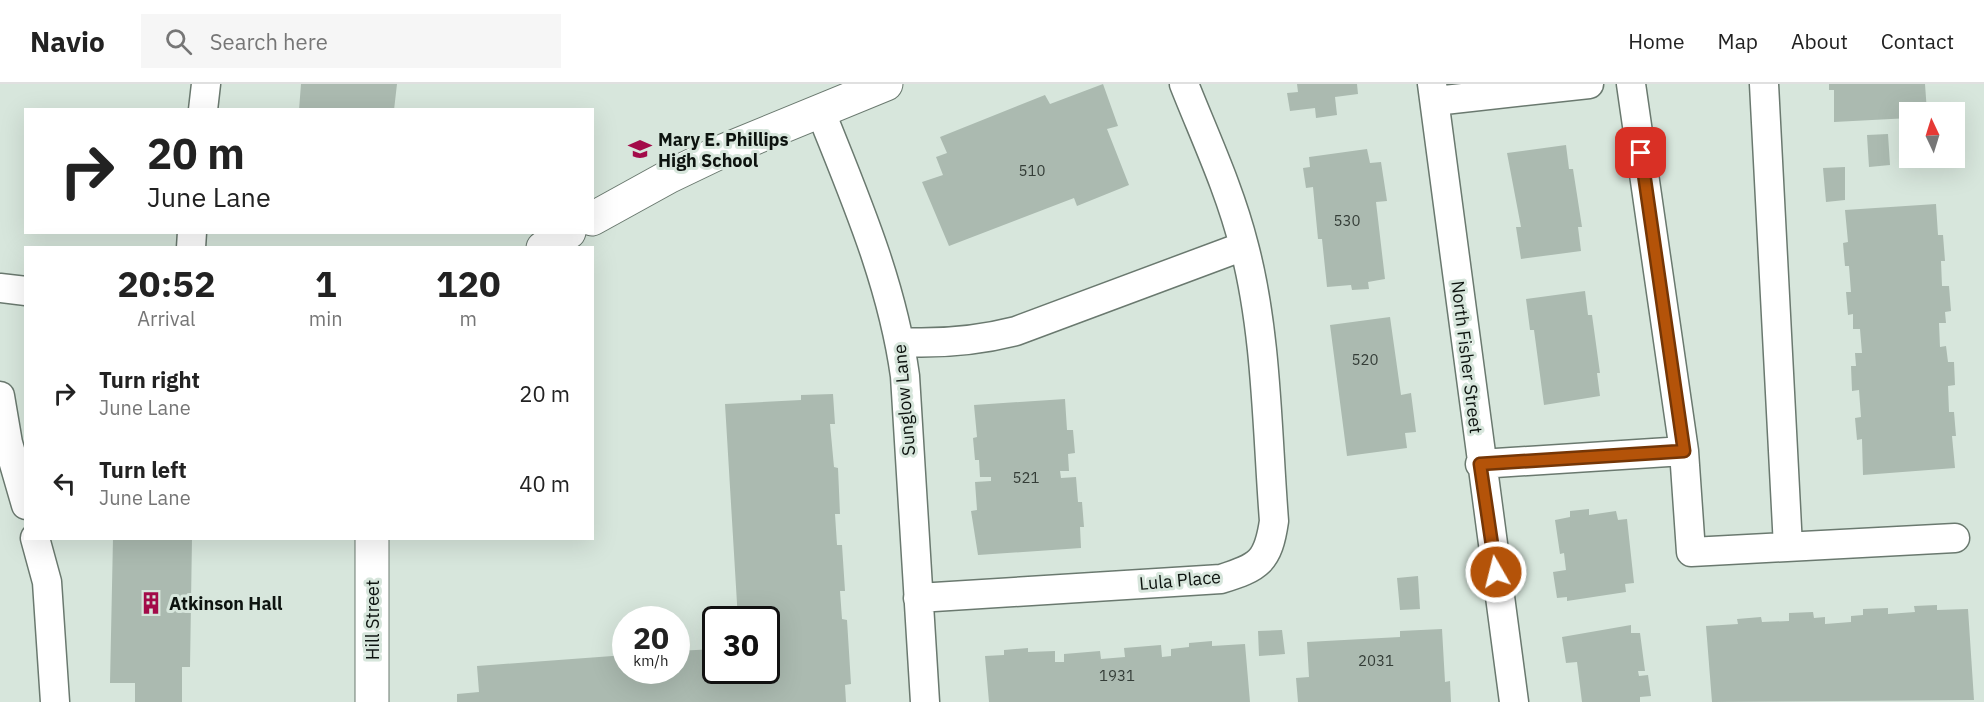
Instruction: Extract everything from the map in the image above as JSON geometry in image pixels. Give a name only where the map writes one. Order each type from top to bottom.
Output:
[{"type":"street","points":[[203,108],[206,84]]},
{"type":"street","points":[[594,218],[670,176],[886,84]]},
{"type":"street","name":"Lula Place","points":[[918,598],[1221,579],[1246,571],[1261,563],[1270,548],[1274,521],[1259,338],[1244,246],[1228,197],[1184,84]]},
{"type":"street","points":[[1434,93],[1589,84]]},
{"type":"street","points":[[1631,84],[1684,451],[1691,552],[1955,538]]},
{"type":"street","points":[[1764,84],[1788,547]]},
{"type":"street","name":"North Fisher Street","points":[[1434,93],[1480,464],[1514,702]]},
{"type":"street","name":"Sunglow Lane","points":[[820,111],[868,230],[888,289],[900,342],[905,375],[925,702]]},
{"type":"street","points":[[546,246],[566,234]]},
{"type":"street","points":[[900,342],[948,343],[982,340],[1016,331],[1244,246]]},
{"type":"street","points":[[0,288],[24,291]]},
{"type":"street","points":[[0,396],[8,443],[24,498]]},
{"type":"street","points":[[1480,464],[1684,451]]},
{"type":"street","points":[[36,540],[47,582],[55,702]]},
{"type":"street","name":"Hill Street","points":[[372,540],[372,702]]},
{"type":"building","points":[[301,84],[397,84],[394,108],[299,108]]},
{"type":"building","points":[[1103,84],[1118,126],[1107,129],[1129,185],[1077,206],[1074,198],[949,246],[922,182],[943,175],[936,157],[947,153],[940,137],[1045,95],[1050,104]]},
{"type":"building","points":[[1297,84],[1357,84],[1358,94],[1335,97],[1337,115],[1316,118],[1315,108],[1290,111],[1287,93],[1298,92]]},
{"type":"building","points":[[1829,84],[1925,84],[1926,102],[1899,102],[1899,119],[1834,122],[1834,90],[1829,90]]},
{"type":"building","points":[[1888,134],[1890,165],[1869,167],[1867,135]]},
{"type":"building","points":[[1566,145],[1569,169],[1573,169],[1582,227],[1578,227],[1581,251],[1521,259],[1516,227],[1521,227],[1507,153]]},
{"type":"building","points":[[1367,149],[1370,163],[1381,162],[1387,201],[1376,202],[1385,279],[1368,282],[1369,289],[1352,290],[1351,285],[1327,287],[1322,239],[1318,239],[1313,187],[1306,188],[1303,168],[1310,167],[1309,157]]},
{"type":"building","points":[[1845,167],[1845,200],[1826,202],[1823,168]]},
{"type":"building","points":[[1936,204],[1938,235],[1943,235],[1945,261],[1941,261],[1942,286],[1949,286],[1951,311],[1945,312],[1946,323],[1939,323],[1940,347],[1946,346],[1948,362],[1954,362],[1955,385],[1948,386],[1949,412],[1954,412],[1956,436],[1952,436],[1955,468],[1863,475],[1862,439],[1857,440],[1855,418],[1861,417],[1859,390],[1852,391],[1851,366],[1856,366],[1855,353],[1862,353],[1860,329],[1853,329],[1853,314],[1848,315],[1846,292],[1851,292],[1849,266],[1845,266],[1843,243],[1848,242],[1845,210]]},
{"type":"building","points":[[1585,291],[1588,315],[1592,315],[1600,373],[1597,373],[1600,396],[1544,405],[1534,330],[1530,330],[1526,299]]},
{"type":"building","points":[[1390,317],[1401,395],[1411,393],[1416,432],[1405,433],[1407,448],[1347,456],[1330,325]]},
{"type":"building","points":[[833,394],[835,424],[830,424],[834,467],[838,468],[840,514],[835,514],[837,545],[842,545],[845,591],[840,591],[842,619],[847,620],[851,684],[845,685],[846,702],[457,702],[457,694],[479,692],[477,666],[612,656],[612,684],[690,684],[690,650],[702,650],[702,684],[780,684],[780,606],[737,606],[725,404],[801,400],[801,395]]},
{"type":"building","points":[[1065,399],[1067,430],[1073,430],[1075,453],[1068,454],[1069,471],[1060,471],[1061,478],[1076,477],[1078,502],[1082,502],[1084,527],[1080,527],[1081,548],[978,555],[971,511],[977,510],[975,482],[991,481],[991,477],[980,477],[979,460],[975,460],[973,438],[977,437],[974,405]]},
{"type":"building","points":[[1589,509],[1589,515],[1616,511],[1618,520],[1627,519],[1634,583],[1625,584],[1626,592],[1567,601],[1567,597],[1557,598],[1553,572],[1566,570],[1564,553],[1560,554],[1555,520],[1570,517],[1570,511]]},
{"type":"building","name":"Atkinson Hall","points":[[113,540],[192,540],[190,667],[182,667],[182,702],[135,702],[135,683],[110,683]]},
{"type":"building","points":[[1418,576],[1420,609],[1400,610],[1397,578]]},
{"type":"building","points":[[1937,605],[1937,610],[1968,609],[1974,700],[1712,702],[1706,626],[1738,624],[1737,619],[1761,617],[1762,622],[1789,621],[1789,613],[1813,612],[1814,618],[1825,617],[1825,624],[1851,622],[1851,616],[1863,615],[1863,609],[1888,608],[1888,614],[1915,612],[1914,606]]},
{"type":"building","points":[[1631,625],[1631,633],[1640,633],[1645,671],[1638,671],[1639,676],[1648,675],[1651,696],[1640,697],[1640,702],[1582,702],[1577,662],[1566,663],[1562,637]]},
{"type":"building","points":[[1442,629],[1445,682],[1450,681],[1451,702],[1298,702],[1296,678],[1309,677],[1307,642],[1400,637],[1400,631]]},
{"type":"building","points":[[1282,630],[1285,654],[1259,656],[1258,631]]},
{"type":"building","points":[[1212,641],[1212,646],[1245,644],[1250,702],[989,702],[985,656],[1004,655],[1004,650],[1028,648],[1028,652],[1055,651],[1055,662],[1064,662],[1064,654],[1100,651],[1101,659],[1125,657],[1124,648],[1161,645],[1162,657],[1171,656],[1171,649],[1189,647],[1189,643]]},
{"type":"place","name":"Mary E. Phillips High School","points":[[640,149]]},
{"type":"place","name":"Atkinson Hall","points":[[151,603]]},
{"type":"route","points":[[1496,572],[1480,464],[1684,451],[1641,153]]}]
